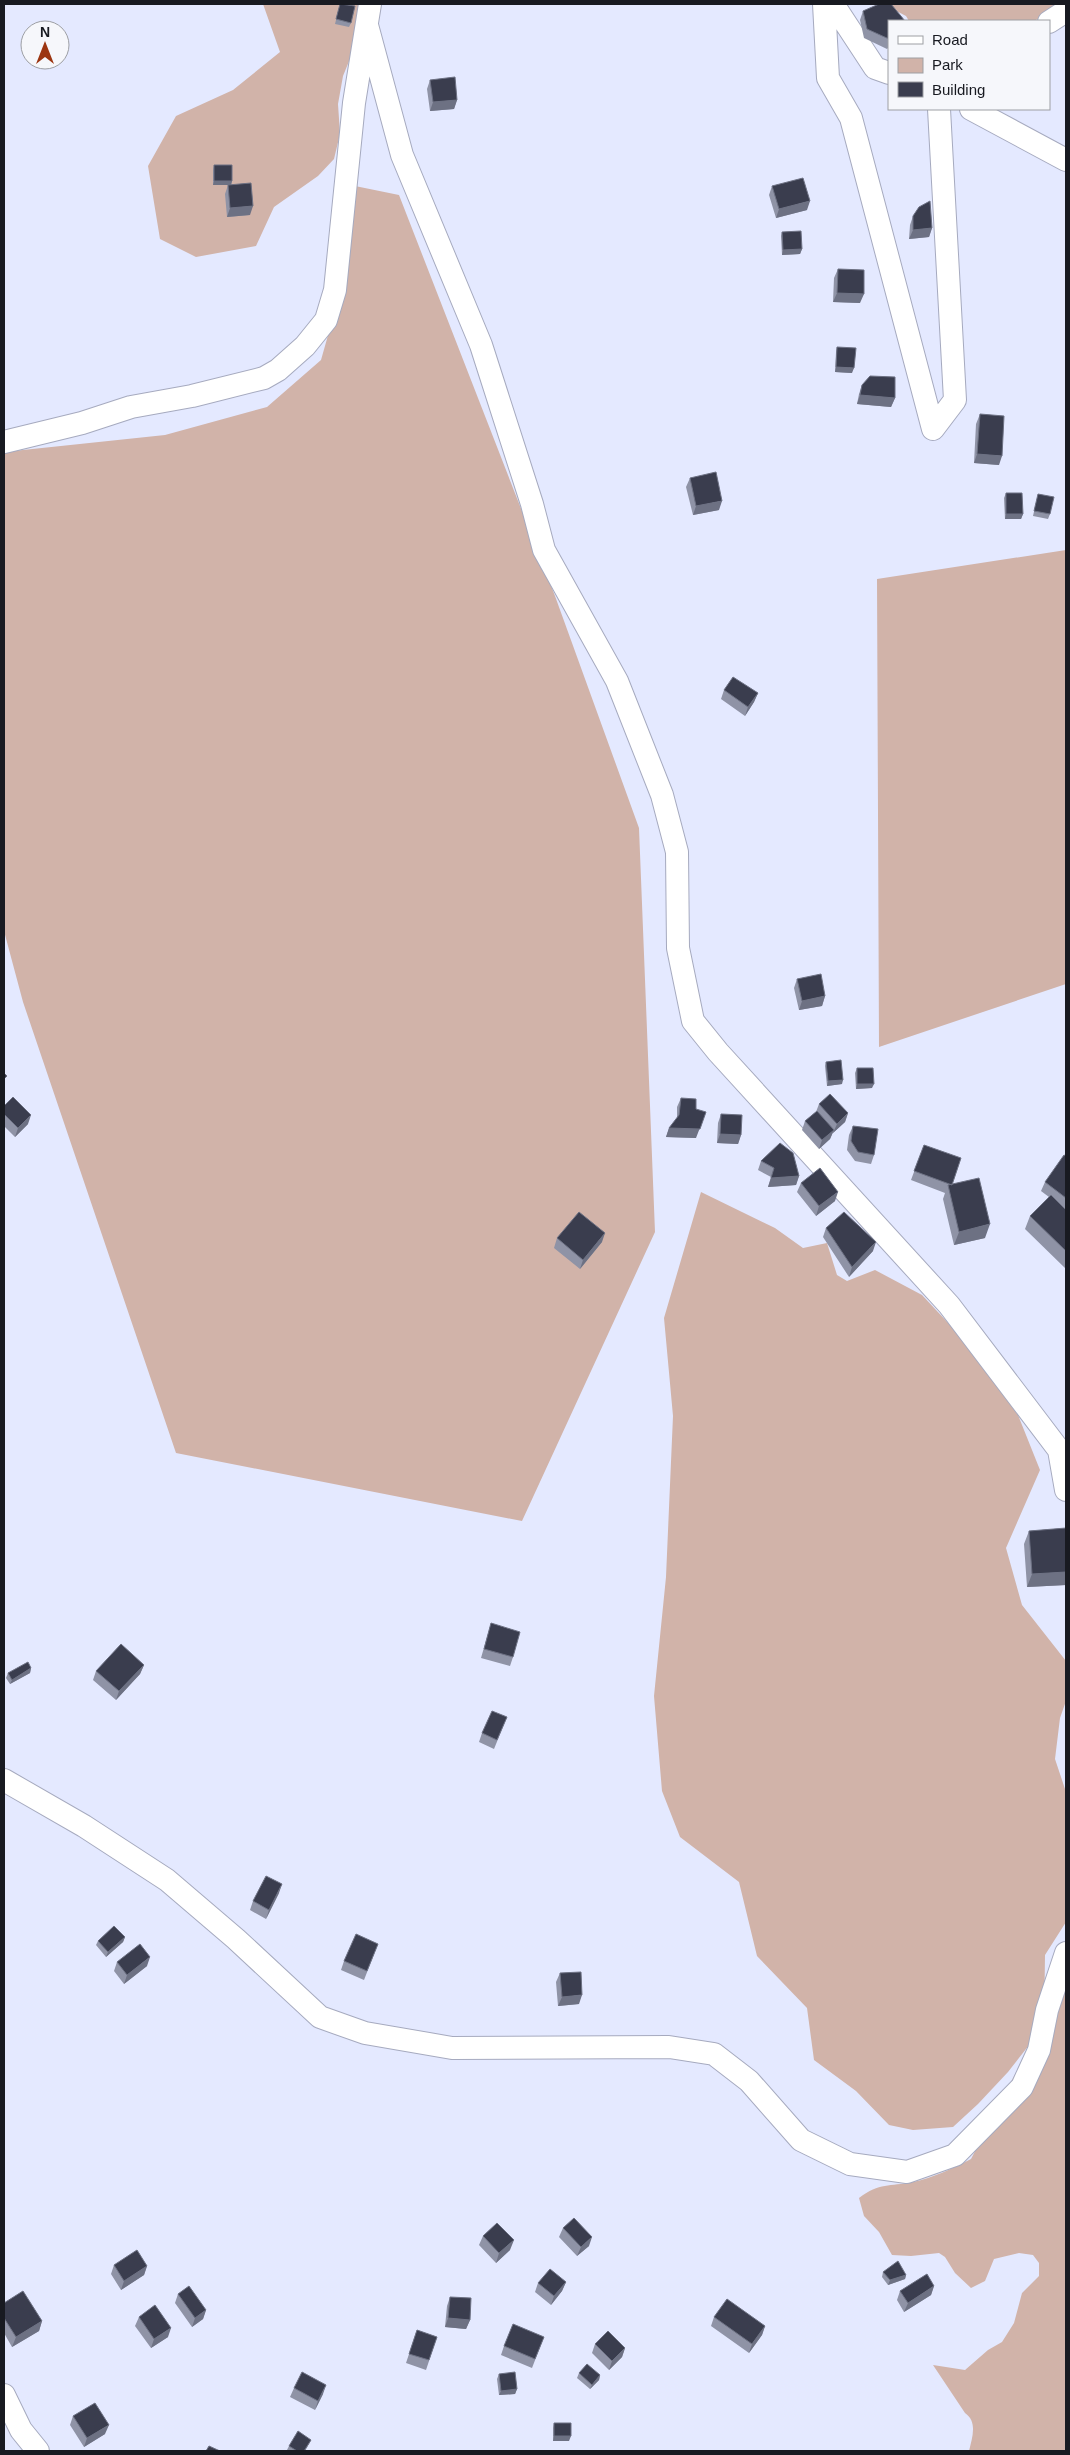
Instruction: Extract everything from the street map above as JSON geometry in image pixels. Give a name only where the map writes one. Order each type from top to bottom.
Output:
[{"type":"street","points":[[824,4],[828,78],[851,118],[933,429],[955,400],[939,110]]},
{"type":"street","points":[[833,4],[875,68],[888,73]]},
{"type":"street","points":[[1050,21],[1066,11]]},
{"type":"street","points":[[4,442],[82,423],[131,407],[192,396],[264,378],[278,370],[305,346],[326,320],[335,290],[354,103],[369,14]]},
{"type":"street","points":[[369,14],[402,155],[481,345],[532,504],[544,550],[617,681],[662,795],[677,852],[678,948],[694,1021],[718,1052],[949,1305],[1059,1450],[1066,1490]]},
{"type":"street","points":[[973,110],[1066,160]]},
{"type":"street","points":[[4,1780],[84,1826],[167,1880],[236,1939],[320,2016],[365,2033],[452,2048],[670,2047],[714,2054],[749,2081],[801,2140],[850,2164],[907,2172],[955,2155],[1022,2087],[1039,2050],[1047,2010],[1066,1953]]},
{"type":"street","points":[[4,2395],[21,2430],[38,2451]]},
{"type":"green space","points":[[263,4],[362,4],[354,49],[343,76],[338,104],[340,134],[334,159],[318,176],[274,207],[256,246],[196,257],[160,239],[148,166],[176,116],[233,90],[280,52]]},
{"type":"green space","points":[[883,4],[1065,4],[1036,20],[908,20],[906,16]]},
{"type":"green space","points":[[355,186],[399,195],[555,596],[639,828],[655,1232],[522,1521],[176,1453],[23,1002],[4,931],[4,452],[165,435],[267,407],[321,360],[348,265]]},
{"type":"green space","points":[[1066,550],[1066,984],[879,1047],[877,579]]},
{"type":"green space","points":[[701,1192],[775,1228],[803,1248],[827,1243],[837,1275],[847,1281],[875,1270],[922,1295],[965,1341],[1018,1415],[1040,1470],[1006,1548],[1022,1605],[1066,1661],[1066,1701],[1060,1718],[1055,1759],[1066,1792],[1066,1922],[1045,1955],[1044,2026],[1008,2072],[953,2127],[913,2130],[889,2125],[856,2091],[814,2060],[807,2008],[757,1956],[739,1882],[680,1837],[662,1791],[654,1696],[666,1577],[673,1416],[664,1318]]},
{"type":"green space","points":[[1066,1976],[1066,2451],[969,2451],[973,2430],[972,2421],[933,2365],[965,2370],[988,2350],[1002,2342],[1014,2323],[1022,2293],[1039,2276],[1039,2263],[1033,2255],[1019,2253],[994,2259],[985,2281],[971,2288],[955,2273],[945,2257],[939,2253],[911,2256],[892,2255],[879,2232],[864,2216],[859,2198],[873,2189],[928,2178],[971,2159]]},
{"type":"building","points":[[340,4],[355,6],[351,23],[336,19]]},
{"type":"building","points":[[879,4],[891,4],[904,20],[888,20],[888,39],[867,29],[863,11]]},
{"type":"building","points":[[455,77],[457,100],[433,102],[430,80]]},
{"type":"building","points":[[214,165],[232,165],[232,181],[214,181]]},
{"type":"building","points":[[803,178],[810,201],[779,209],[772,186]]},
{"type":"building","points":[[251,183],[253,206],[230,208],[228,185]]},
{"type":"building","points":[[930,201],[932,228],[913,230],[913,216],[919,207]]},
{"type":"building","points":[[801,231],[802,249],[783,250],[782,232]]},
{"type":"building","points":[[838,269],[864,270],[864,294],[837,293]]},
{"type":"building","points":[[837,347],[856,348],[854,368],[836,367]]},
{"type":"building","points":[[870,376],[895,377],[895,398],[860,395],[862,385]]},
{"type":"building","points":[[980,414],[1004,416],[1002,456],[977,454]]},
{"type":"building","points":[[716,472],[722,501],[696,506],[690,478]]},
{"type":"building","points":[[1006,493],[1022,493],[1023,514],[1006,514]]},
{"type":"building","points":[[1038,494],[1054,497],[1050,514],[1034,511]]},
{"type":"building","points":[[733,677],[758,693],[748,707],[724,690]]},
{"type":"building","points":[[821,974],[825,996],[802,1001],[797,979]]},
{"type":"building","points":[[841,1060],[843,1080],[828,1081],[826,1062]]},
{"type":"building","points":[[857,1068],[873,1068],[874,1084],[857,1084]]},
{"type":"building","points":[[830,1094],[848,1113],[837,1124],[819,1104]]},
{"type":"building","points":[[13,1097],[31,1115],[18,1128],[4,1114],[4,1106]]},
{"type":"building","points":[[681,1098],[696,1099],[696,1109],[706,1112],[700,1129],[669,1128],[679,1115]]},
{"type":"building","points":[[817,1111],[834,1130],[822,1140],[805,1121]]},
{"type":"building","points":[[721,1114],[742,1115],[741,1135],[720,1134]]},
{"type":"building","points":[[853,1126],[878,1129],[874,1155],[858,1152],[851,1141]]},
{"type":"building","points":[[780,1143],[793,1153],[799,1176],[771,1178],[774,1168],[761,1161]]},
{"type":"building","points":[[924,1145],[961,1158],[952,1185],[914,1171]]},
{"type":"building","points":[[1064,1155],[1066,1156],[1066,1198],[1045,1182]]},
{"type":"building","points":[[820,1168],[838,1192],[819,1206],[801,1183]]},
{"type":"building","points":[[979,1178],[990,1224],[959,1232],[948,1185]]},
{"type":"building","points":[[1051,1195],[1066,1210],[1066,1251],[1030,1216]]},
{"type":"building","points":[[579,1212],[605,1233],[583,1260],[557,1238]]},
{"type":"building","points":[[844,1212],[876,1242],[852,1267],[826,1228]]},
{"type":"building","points":[[1066,1528],[1066,1572],[1032,1574],[1029,1531]]},
{"type":"building","points":[[491,1623],[520,1632],[513,1657],[484,1649]]},
{"type":"building","points":[[121,1644],[144,1665],[119,1691],[96,1671]]},
{"type":"building","points":[[28,1662],[31,1668],[12,1680],[8,1673]]},
{"type":"building","points":[[492,1711],[507,1717],[497,1740],[482,1733]]},
{"type":"building","points":[[266,1876],[282,1884],[269,1910],[253,1901]]},
{"type":"building","points":[[114,1926],[125,1937],[108,1952],[98,1941]]},
{"type":"building","points":[[356,1934],[378,1944],[367,1971],[344,1961]]},
{"type":"building","points":[[140,1944],[150,1957],[127,1975],[117,1962]]},
{"type":"building","points":[[581,1972],[582,1995],[562,1997],[560,1973]]},
{"type":"building","points":[[574,2218],[592,2237],[581,2247],[563,2228]]},
{"type":"building","points":[[497,2223],[514,2240],[499,2253],[483,2236]]},
{"type":"building","points":[[137,2250],[147,2266],[124,2281],[114,2265]]},
{"type":"building","points":[[898,2261],[906,2275],[890,2280],[883,2272]]},
{"type":"building","points":[[550,2269],[566,2282],[554,2296],[538,2283]]},
{"type":"building","points":[[927,2274],[934,2286],[908,2303],[900,2291]]},
{"type":"building","points":[[189,2286],[206,2310],[195,2318],[178,2294]]},
{"type":"building","points":[[23,2291],[42,2321],[16,2337],[4,2318],[4,2303]]},
{"type":"building","points":[[450,2297],[471,2298],[470,2320],[448,2318]]},
{"type":"building","points":[[727,2299],[765,2326],[752,2344],[714,2317]]},
{"type":"building","points":[[155,2305],[171,2328],[154,2339],[139,2317]]},
{"type":"building","points":[[513,2324],[544,2337],[535,2359],[504,2346]]},
{"type":"building","points":[[417,2330],[437,2337],[429,2360],[409,2354]]},
{"type":"building","points":[[608,2331],[625,2348],[612,2361],[595,2344]]},
{"type":"building","points":[[587,2364],[600,2375],[592,2385],[579,2373]]},
{"type":"building","points":[[302,2372],[326,2385],[318,2401],[294,2388]]},
{"type":"building","points":[[515,2372],[517,2389],[501,2391],[499,2374]]},
{"type":"building","points":[[95,2403],[109,2425],[87,2438],[73,2416]]},
{"type":"building","points":[[554,2423],[571,2423],[571,2436],[554,2436]]},
{"type":"building","points":[[298,2431],[311,2440],[304,2451],[297,2451],[289,2446]]},
{"type":"building","points":[[209,2446],[220,2451],[206,2451]]}]
